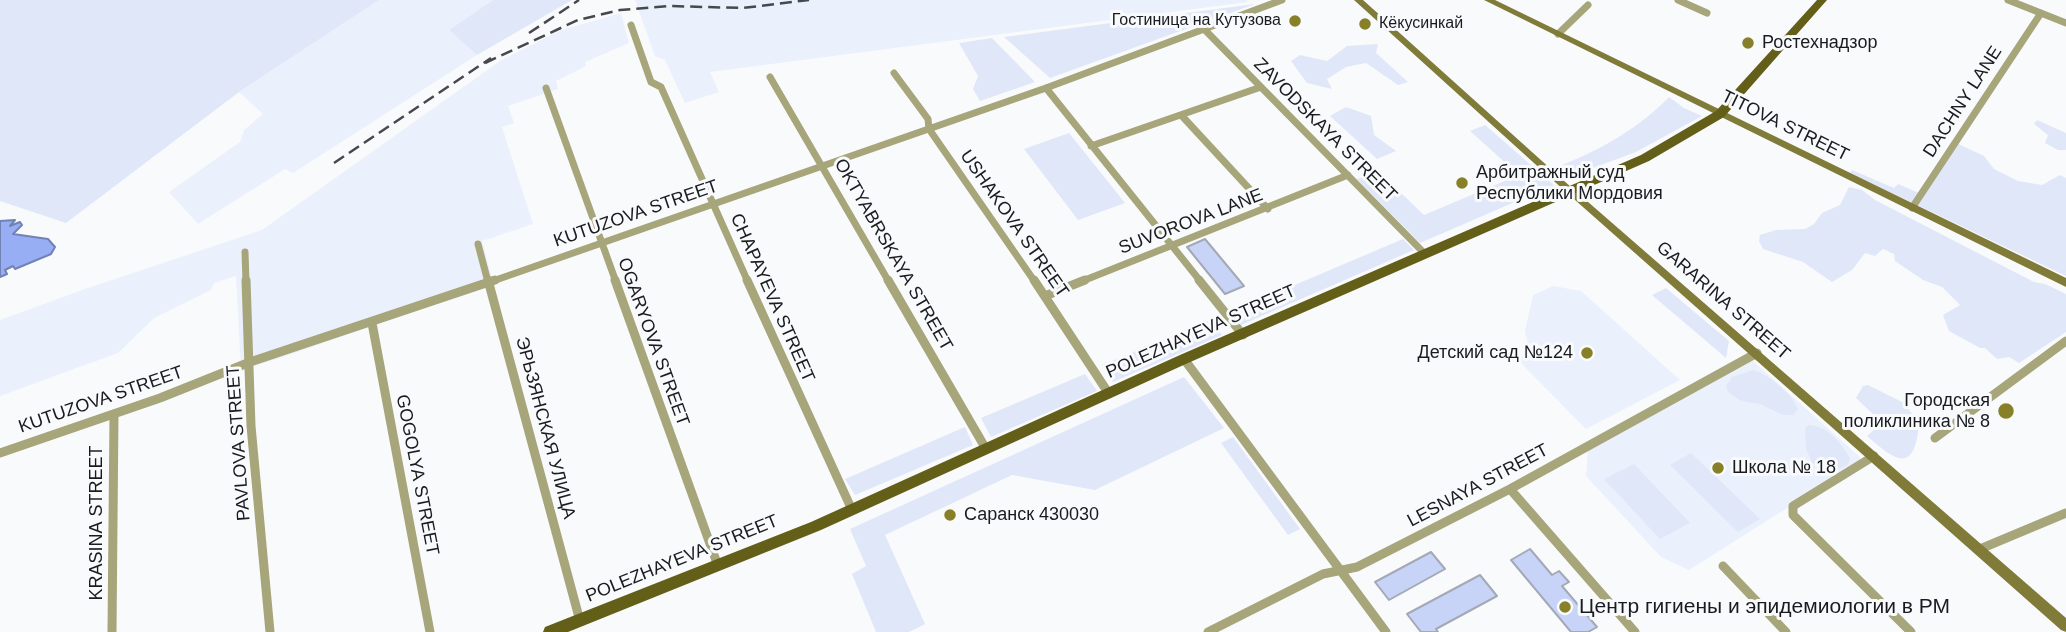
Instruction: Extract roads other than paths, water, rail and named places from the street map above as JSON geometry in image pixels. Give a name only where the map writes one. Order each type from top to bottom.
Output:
[{"type":"main road","name":"GARARINA STREET","points":[[1358,0],[1569,190],[2066,626]]},
{"type":"main road","name":"TITOVA STREET","points":[[1488,0],[2066,283]]},
{"type":"main road","name":"POLEZHAYEVA STREET","points":[[550,632],[852,510],[1184,359],[1645,158],[1720,114],[1822,0]]},
{"type":"street","name":"KUTUZOVA STREET","points":[[0,453],[114,414],[250,362],[372,323],[1046,88],[1282,0]]},
{"type":"street","points":[[1678,0],[1707,13]]},
{"type":"street","points":[[2008,0],[2066,23]]},
{"type":"street","points":[[1558,34],[1588,5]]},
{"type":"street","name":"DACHNY LANE","points":[[1913,208],[2041,13]]},
{"type":"street","name":"CHAPAYEVA STREET","points":[[631,25],[651,82],[661,87],[852,510]]},
{"type":"street","name":"ZAVODSKAYA STREET","points":[[1203,29],[1424,253]]},
{"type":"street","name":"USHAKOVA STREET","points":[[894,74],[928,119],[929,129],[1045,296],[1109,394]]},
{"type":"street","name":"OKTYABRSKAYA STREET","points":[[770,77],[986,449]]},
{"type":"street","points":[[1091,146],[1261,87]]},
{"type":"street","name":"OGARYOVA STREET","points":[[546,88],[718,566]]},
{"type":"street","points":[[1046,88],[1242,335]]},
{"type":"street","points":[[1182,116],[1268,209]]},
{"type":"street","name":"SUVOROVA LANE","points":[[1045,296],[1348,175]]},
{"type":"street","name":"ЭРЬЗЯНСКАЯ УЛИЦА","points":[[478,244],[580,621]]},
{"type":"street","name":"PAVLOVA STREET","points":[[245,252],[251,426],[270,632]]},
{"type":"street","name":"GOGOLYA STREET","points":[[372,323],[430,632]]},
{"type":"street","points":[[1935,439],[2066,341]]},
{"type":"street","name":"LESNAYA STREET","points":[[1208,632],[1323,573],[1357,567],[1510,489],[1757,353]]},
{"type":"street","points":[[1184,359],[1386,632]]},
{"type":"street","name":"KRASINA STREET","points":[[112,632],[114,414]]},
{"type":"street","points":[[1874,456],[1793,506],[1793,515],[1911,632]]},
{"type":"street","points":[[1510,489],[1635,632]]},
{"type":"street","points":[[1980,549],[2066,513]]},
{"type":"street","points":[[1723,566],[1786,632]]},
{"type":"water","points":[[15,220],[10,226],[20,222],[22,225],[13,234],[48,239],[55,247],[51,254],[15,269],[13,266],[5,270],[7,274],[0,277],[0,221]]},
{"type":"railway","points":[[529,33],[579,0]]},
{"type":"railway","points":[[485,63],[578,20],[620,10],[669,6],[743,8],[809,0]]},
{"type":"railway","points":[[334,163],[491,58]]},
{"type":"place","name":"Гостиница на Кутузова","points":[[1295,21]]},
{"type":"place","name":"Кёкусинкай","points":[[1365,24]]},
{"type":"place","name":"Ростехнадзор","points":[[1748,43]]},
{"type":"place","name":"Арбитражный суд Республики Мордовия","points":[[1462,183]]},
{"type":"place","name":"Детский сад №124","points":[[1587,353]]},
{"type":"place","name":"Городская поликлиника № 8","points":[[2006,411]]},
{"type":"place","name":"Школа № 18","points":[[1718,468]]},
{"type":"place","name":"Саранск 430030","points":[[950,515]]},
{"type":"place","name":"Центр гигиены и эпидемиологии в РМ","points":[[1565,607]]}]
